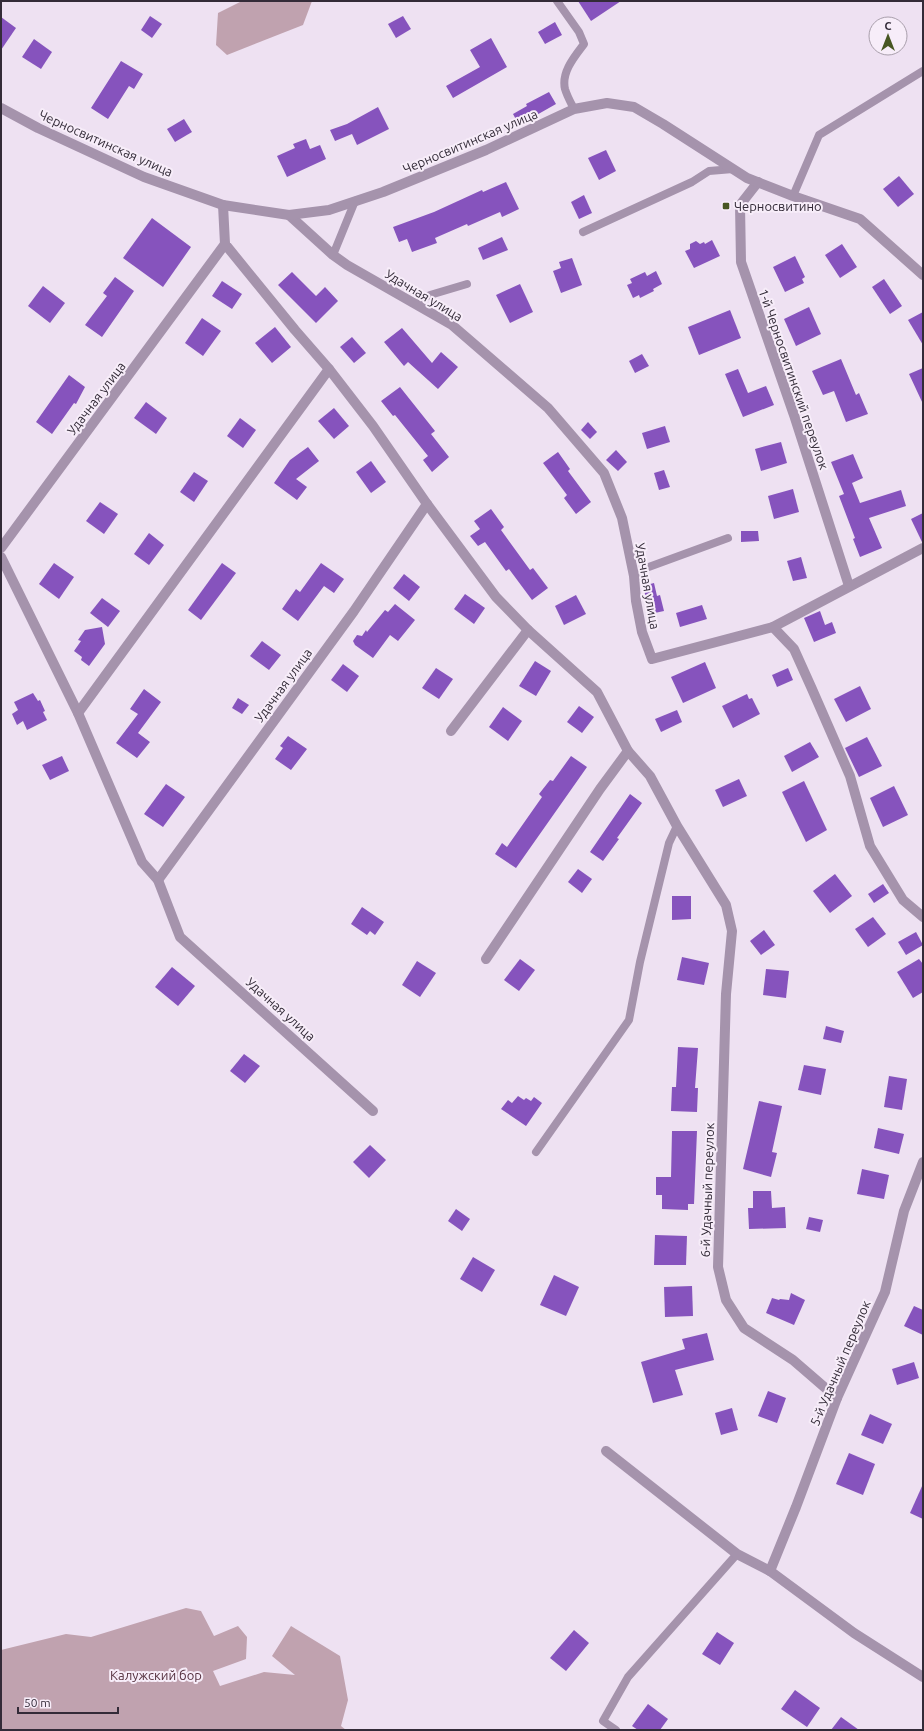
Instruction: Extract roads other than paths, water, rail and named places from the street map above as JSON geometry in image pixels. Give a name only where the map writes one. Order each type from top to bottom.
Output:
[{"type":"street","name":"Черносвитинская улица","points":[[1,108],[38,128],[144,177],[223,205],[289,215],[329,210],[383,192],[486,150],[574,109],[607,103],[634,107],[733,169],[758,182],[792,196],[860,219],[923,275]]},
{"type":"street","name":"1-й Черносвитинский переулок","points":[[758,182],[740,205],[741,262],[794,416],[849,586]]},
{"type":"street","points":[[223,205],[225,244],[329,369],[373,426],[427,504],[496,597],[528,630],[597,692],[628,751],[650,776],[677,826]]},
{"type":"street","name":"Удачная улица","points":[[289,215],[333,255],[347,265],[452,325],[548,408],[604,473],[622,518],[634,576],[636,601],[642,632],[652,659],[772,627]]},
{"type":"street","name":"Удачная улица","points":[[1,548],[225,244]]},
{"type":"street","points":[[78,713],[329,369]]},
{"type":"street","name":"Удачная улица","points":[[158,880],[354,612],[427,504]]},
{"type":"street","points":[[923,548],[772,627],[794,649],[850,776],[870,846],[903,900],[923,916]]},
{"type":"street","name":"Удачная улица","points":[[1,557],[78,713],[142,862],[158,880],[180,937],[373,1111]]},
{"type":"street","points":[[451,732],[528,630]]},
{"type":"street","points":[[486,959],[600,789],[628,751]]},
{"type":"street","name":"6-й Удачный переулок","points":[[677,826],[726,905],[732,931],[726,994],[718,1267],[726,1300],[744,1328],[793,1360],[837,1398]]},
{"type":"street","name":"5-й Удачный переулок","points":[[770,1571],[837,1398],[885,1292],[904,1211],[923,1162]]},
{"type":"street","points":[[606,1451],[736,1554],[770,1571],[854,1633],[923,1677]]},
{"type":"lane","points":[[557,1],[579,32],[584,44],[572,60],[565,77],[565,89],[574,109]]},
{"type":"lane","points":[[792,196],[819,136],[923,71]]},
{"type":"lane","points":[[583,232],[692,182],[709,171],[733,169]]},
{"type":"lane","points":[[333,255],[355,201]]},
{"type":"lane","points":[[414,303],[430,295],[467,284]]},
{"type":"lane","points":[[634,576],[646,568],[728,538]]},
{"type":"lane","points":[[536,1152],[630,1020],[640,962],[669,843],[677,826]]},
{"type":"lane","points":[[616,1730],[603,1722],[628,1676],[736,1554]]},
{"type":"place","name":"Черносвитино","points":[[726,206]]},
{"type":"park label","name":"Калужский бор","points":[[156,1675]]}]
